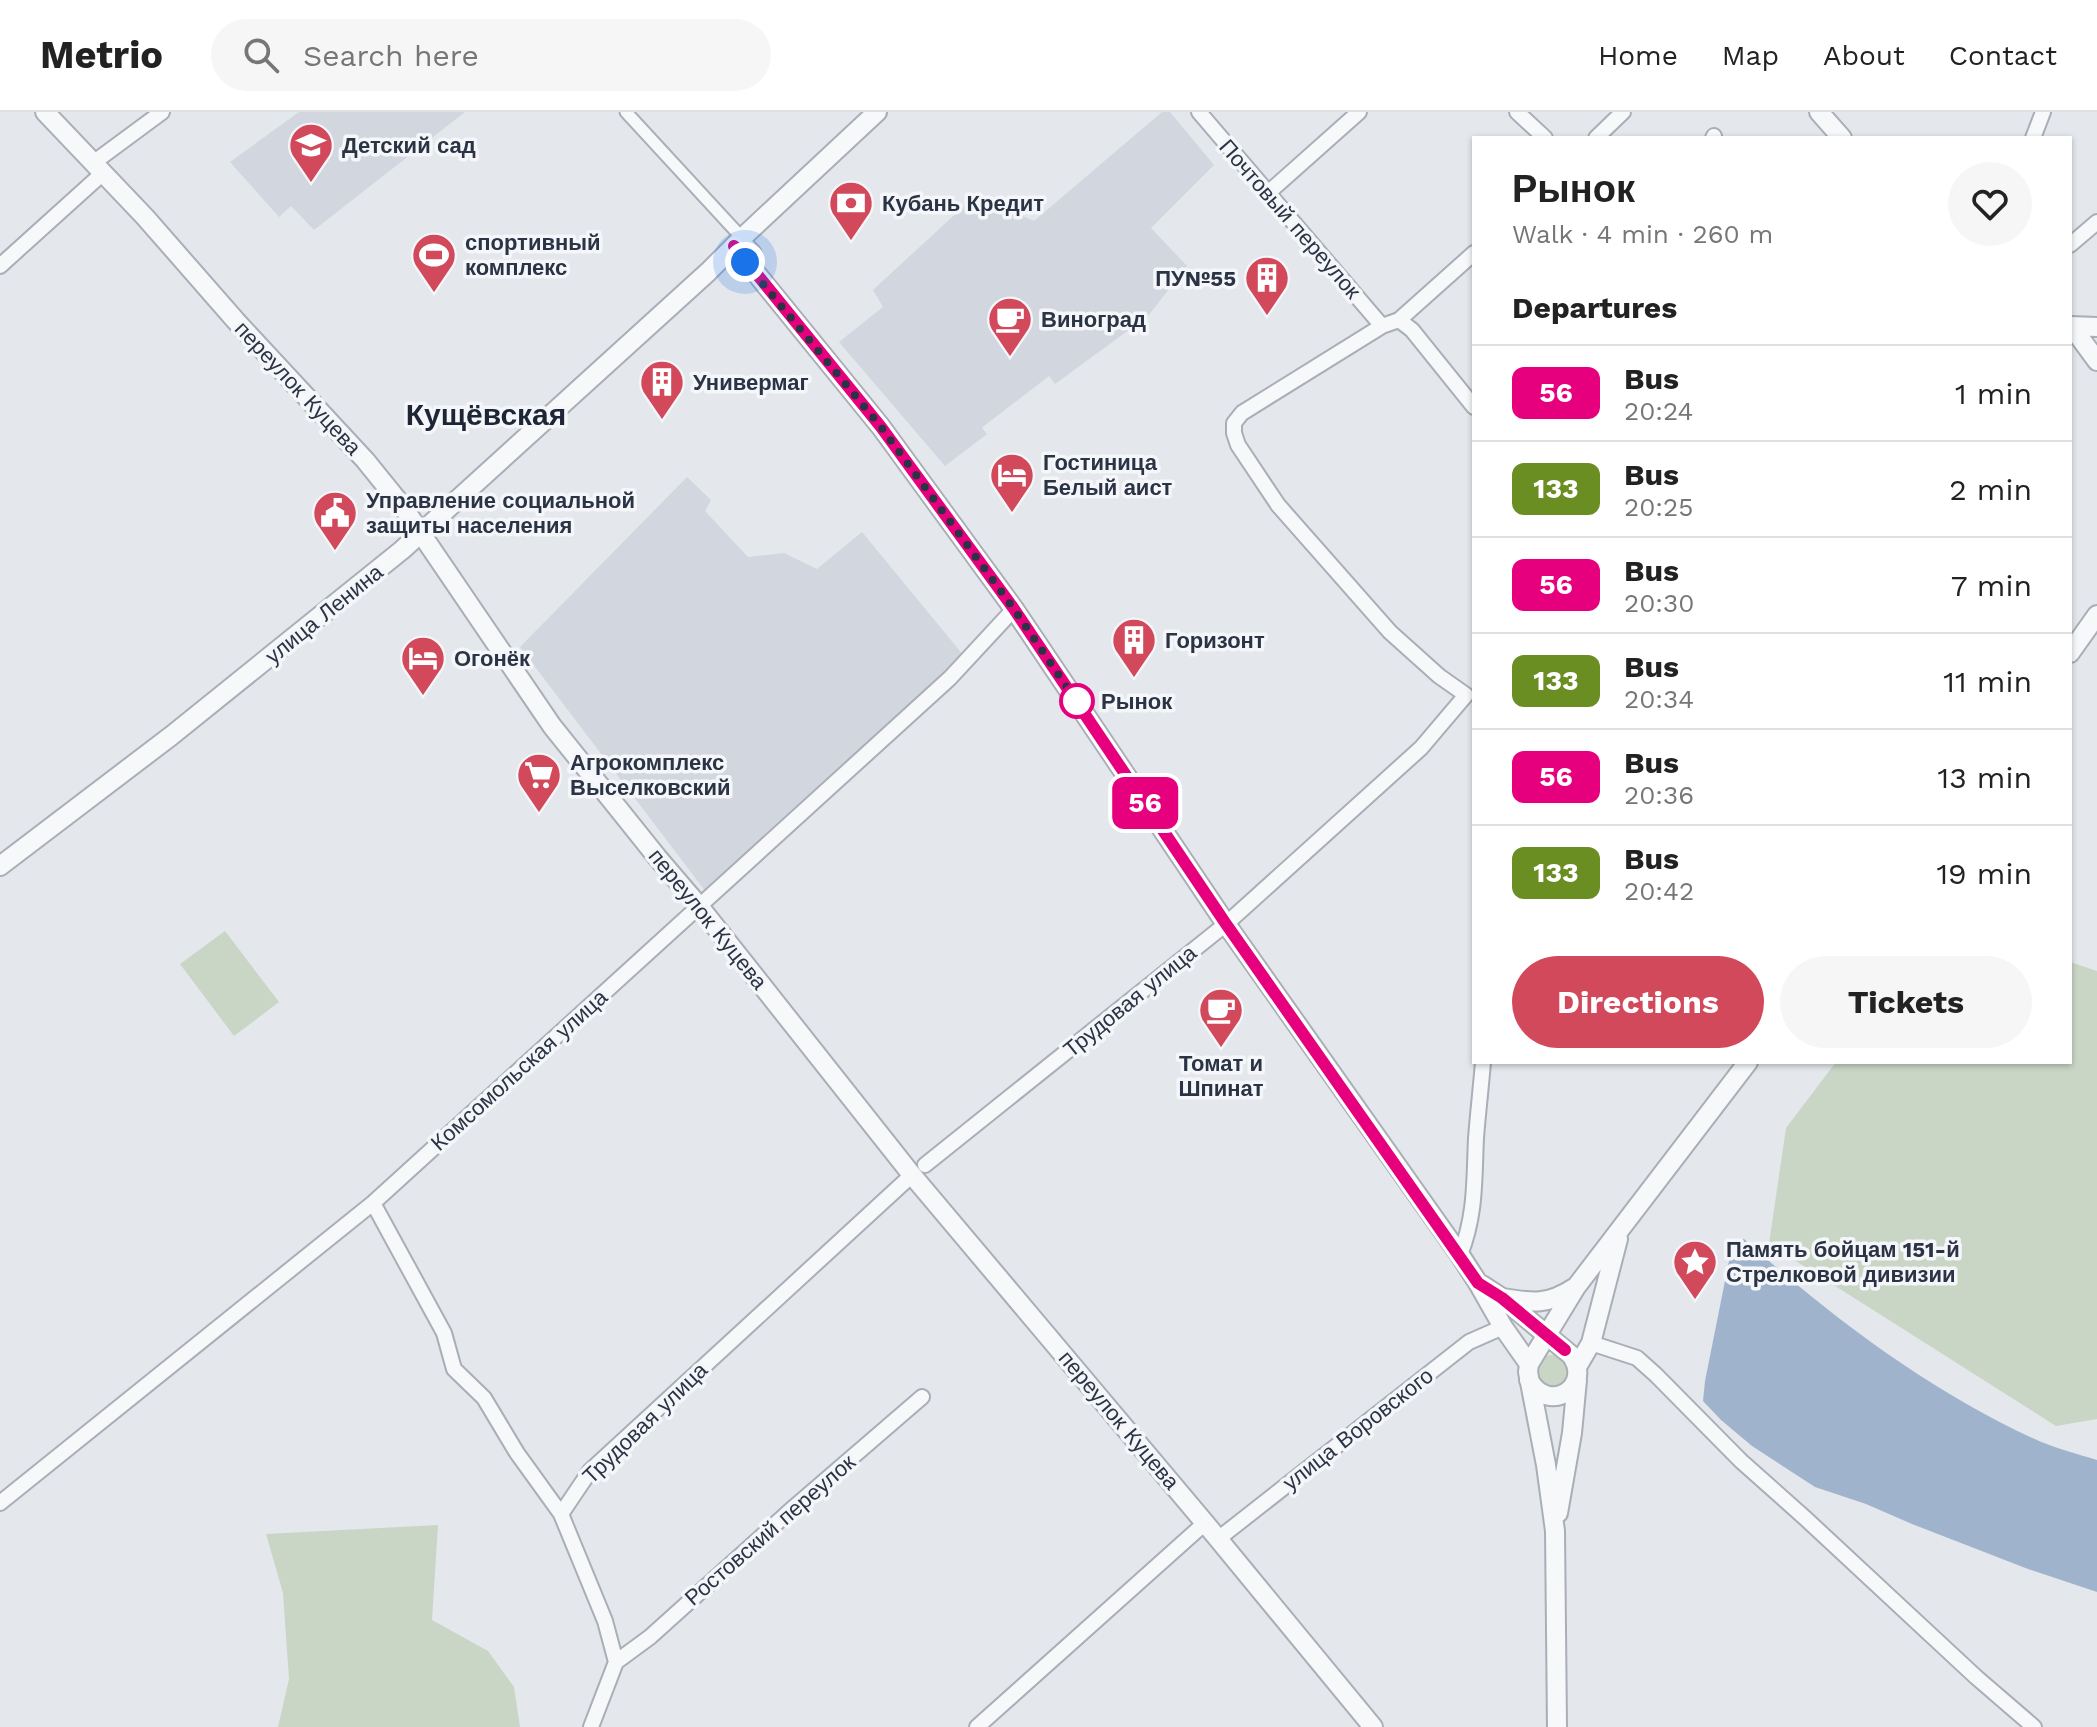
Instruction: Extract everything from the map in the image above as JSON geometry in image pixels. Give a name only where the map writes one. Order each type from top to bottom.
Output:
[{"type":"street","name":"переулок Куцева","points":[[45,112],[365,460],[421,531],[552,726],[1373,1727]]},
{"type":"street","points":[[0,266],[98,168],[162,112]]},
{"type":"street","points":[[626,112],[738,241],[881,427],[1014,609],[1226,924],[1460,1255],[1503,1327],[1536,1358]]},
{"type":"street","name":"улица Ленина","points":[[0,866],[256,669],[402,550],[698,282],[877,112]]},
{"type":"street","name":"Почтовый переулок","points":[[1199,112],[1382,326]]},
{"type":"street","points":[[1517,112],[1543,136]]},
{"type":"street","points":[[1598,136],[1623,112]]},
{"type":"street","points":[[1819,112],[1840,136]]},
{"type":"street","points":[[2034,136],[2043,112]]},
{"type":"street","points":[[1268,193],[1353,114]]},
{"type":"street","points":[[2072,243],[2097,222]]},
{"type":"street","points":[[738,241],[755,252]]},
{"type":"street","points":[[1382,326],[1399,320],[1472,255]]},
{"type":"street","points":[[1399,320],[1412,330],[1472,405]]},
{"type":"street","name":"Трудовая улица","points":[[561,1514],[590,1471],[918,1170],[1226,924],[1421,748],[1466,695],[1439,676],[1390,632],[1278,505],[1238,445],[1234,433],[1234,423],[1242,413],[1382,326]]},
{"type":"street","points":[[2072,327],[2097,327]]},
{"type":"street","points":[[2072,328],[2097,361]]},
{"type":"street","name":"Комсомольская улица","points":[[0,1503],[373,1203],[950,678],[1014,609]]},
{"type":"street","points":[[2072,650],[2097,615]]},
{"type":"street","points":[[1460,1255],[1473,1213],[1483,1064]]},
{"type":"street","points":[[1620,1228],[1591,1343],[1570,1390],[1555,1397],[1539,1393],[1533,1387],[1536,1358],[1576,1287],[1620,1228],[1681,1152],[1747,1064]]},
{"type":"street","points":[[373,1203],[444,1333],[454,1369],[484,1398],[517,1453],[561,1514],[605,1621],[616,1662],[591,1727]]},
{"type":"street","points":[[1478,1283],[1502,1298],[1542,1302],[1558,1298],[1576,1287]]},
{"type":"street","points":[[1502,1298],[1536,1358],[1555,1531],[1557,1727]]},
{"type":"street","name":"улица Воровского","points":[[1218,1539],[1469,1342],[1503,1327]]},
{"type":"street","points":[[1591,1343],[1637,1358],[1741,1461],[2034,1727]]},
{"type":"street","points":[[1536,1358],[1565,1350],[1571,1355],[1577,1371],[1572,1433],[1555,1531]]},
{"type":"street","name":"Ростовский переулок","points":[[616,1662],[650,1637],[922,1397]]},
{"type":"street","points":[[977,1727],[1205,1523]]},
{"type":"shaded area","name":"Детский сад","points":[[299,112],[465,112],[314,230],[291,206],[279,217],[230,162]]},
{"type":"shaded area","points":[[1162,112],[1170,112],[1214,165],[1151,228],[1187,266],[1148,316],[1055,384],[1049,376],[984,426],[982,428],[987,434],[945,466],[839,342],[883,307],[873,290],[976,195],[1034,221]]},
{"type":"shaded area","points":[[687,477],[711,500],[705,511],[748,557],[784,553],[817,569],[862,532],[964,656],[706,892],[520,647]]},
{"type":"green space","points":[[225,931],[279,1002],[234,1036],[180,964]]},
{"type":"green space","points":[[2072,963],[2097,971],[2097,1419],[2056,1426],[1769,1244],[1786,1128],[1834,1064],[2072,1064]]},
{"type":"green space","points":[[1552,1355],[1563,1360],[1568,1371],[1563,1382],[1552,1387],[1541,1382],[1536,1371],[1541,1360]]},
{"type":"green space","points":[[438,1525],[432,1620],[488,1651],[514,1687],[520,1727],[278,1727],[289,1679],[283,1593],[266,1534]]},
{"type":"water","points":[[1737,1239],[1744,1239],[1847,1325],[1922,1377],[1999,1422],[2039,1441],[2097,1460],[2097,1592],[2028,1569],[1866,1504],[1815,1487],[1752,1446],[1721,1420],[1703,1401],[1732,1246]]},
{"type":"bus line","name":"56","points":[[734,246],[881,427],[1014,609],[1226,924],[1478,1283],[1502,1298],[1565,1350]]},
{"type":"place","name":"Детский сад","points":[[311,184]]},
{"type":"place","name":"Кубань Кредит","points":[[851,242]]},
{"type":"place","name":"спортивный комплекс","points":[[434,294]]},
{"type":"place","name":"ПУ№55","points":[[1267,317]]},
{"type":"place","name":"Виноград","points":[[1010,358]]},
{"type":"place","name":"Универмаг","points":[[662,421]]},
{"type":"place","name":"Гостиница Белый аист","points":[[1012,514]]},
{"type":"place","name":"Управление социальной защиты населения","points":[[335,552]]},
{"type":"place","name":"Горизонт","points":[[1134,679]]},
{"type":"place","name":"Огонёк","points":[[423,697]]},
{"type":"place","name":"Рынок","points":[[1077,701]]},
{"type":"place","name":"Агрокомплекс Выселковский","points":[[539,814]]},
{"type":"place","name":"Томат и Шпинат","points":[[1221,1049]]},
{"type":"place","name":"Память бойцам 151-й Стрелковой дивизии","points":[[1695,1301]]},
{"type":"district","name":"Кущёвская","points":[[486,414]]},
{"type":"route","points":[[745,262],[881,427],[1014,609],[1085,714],[1077,701]]}]
